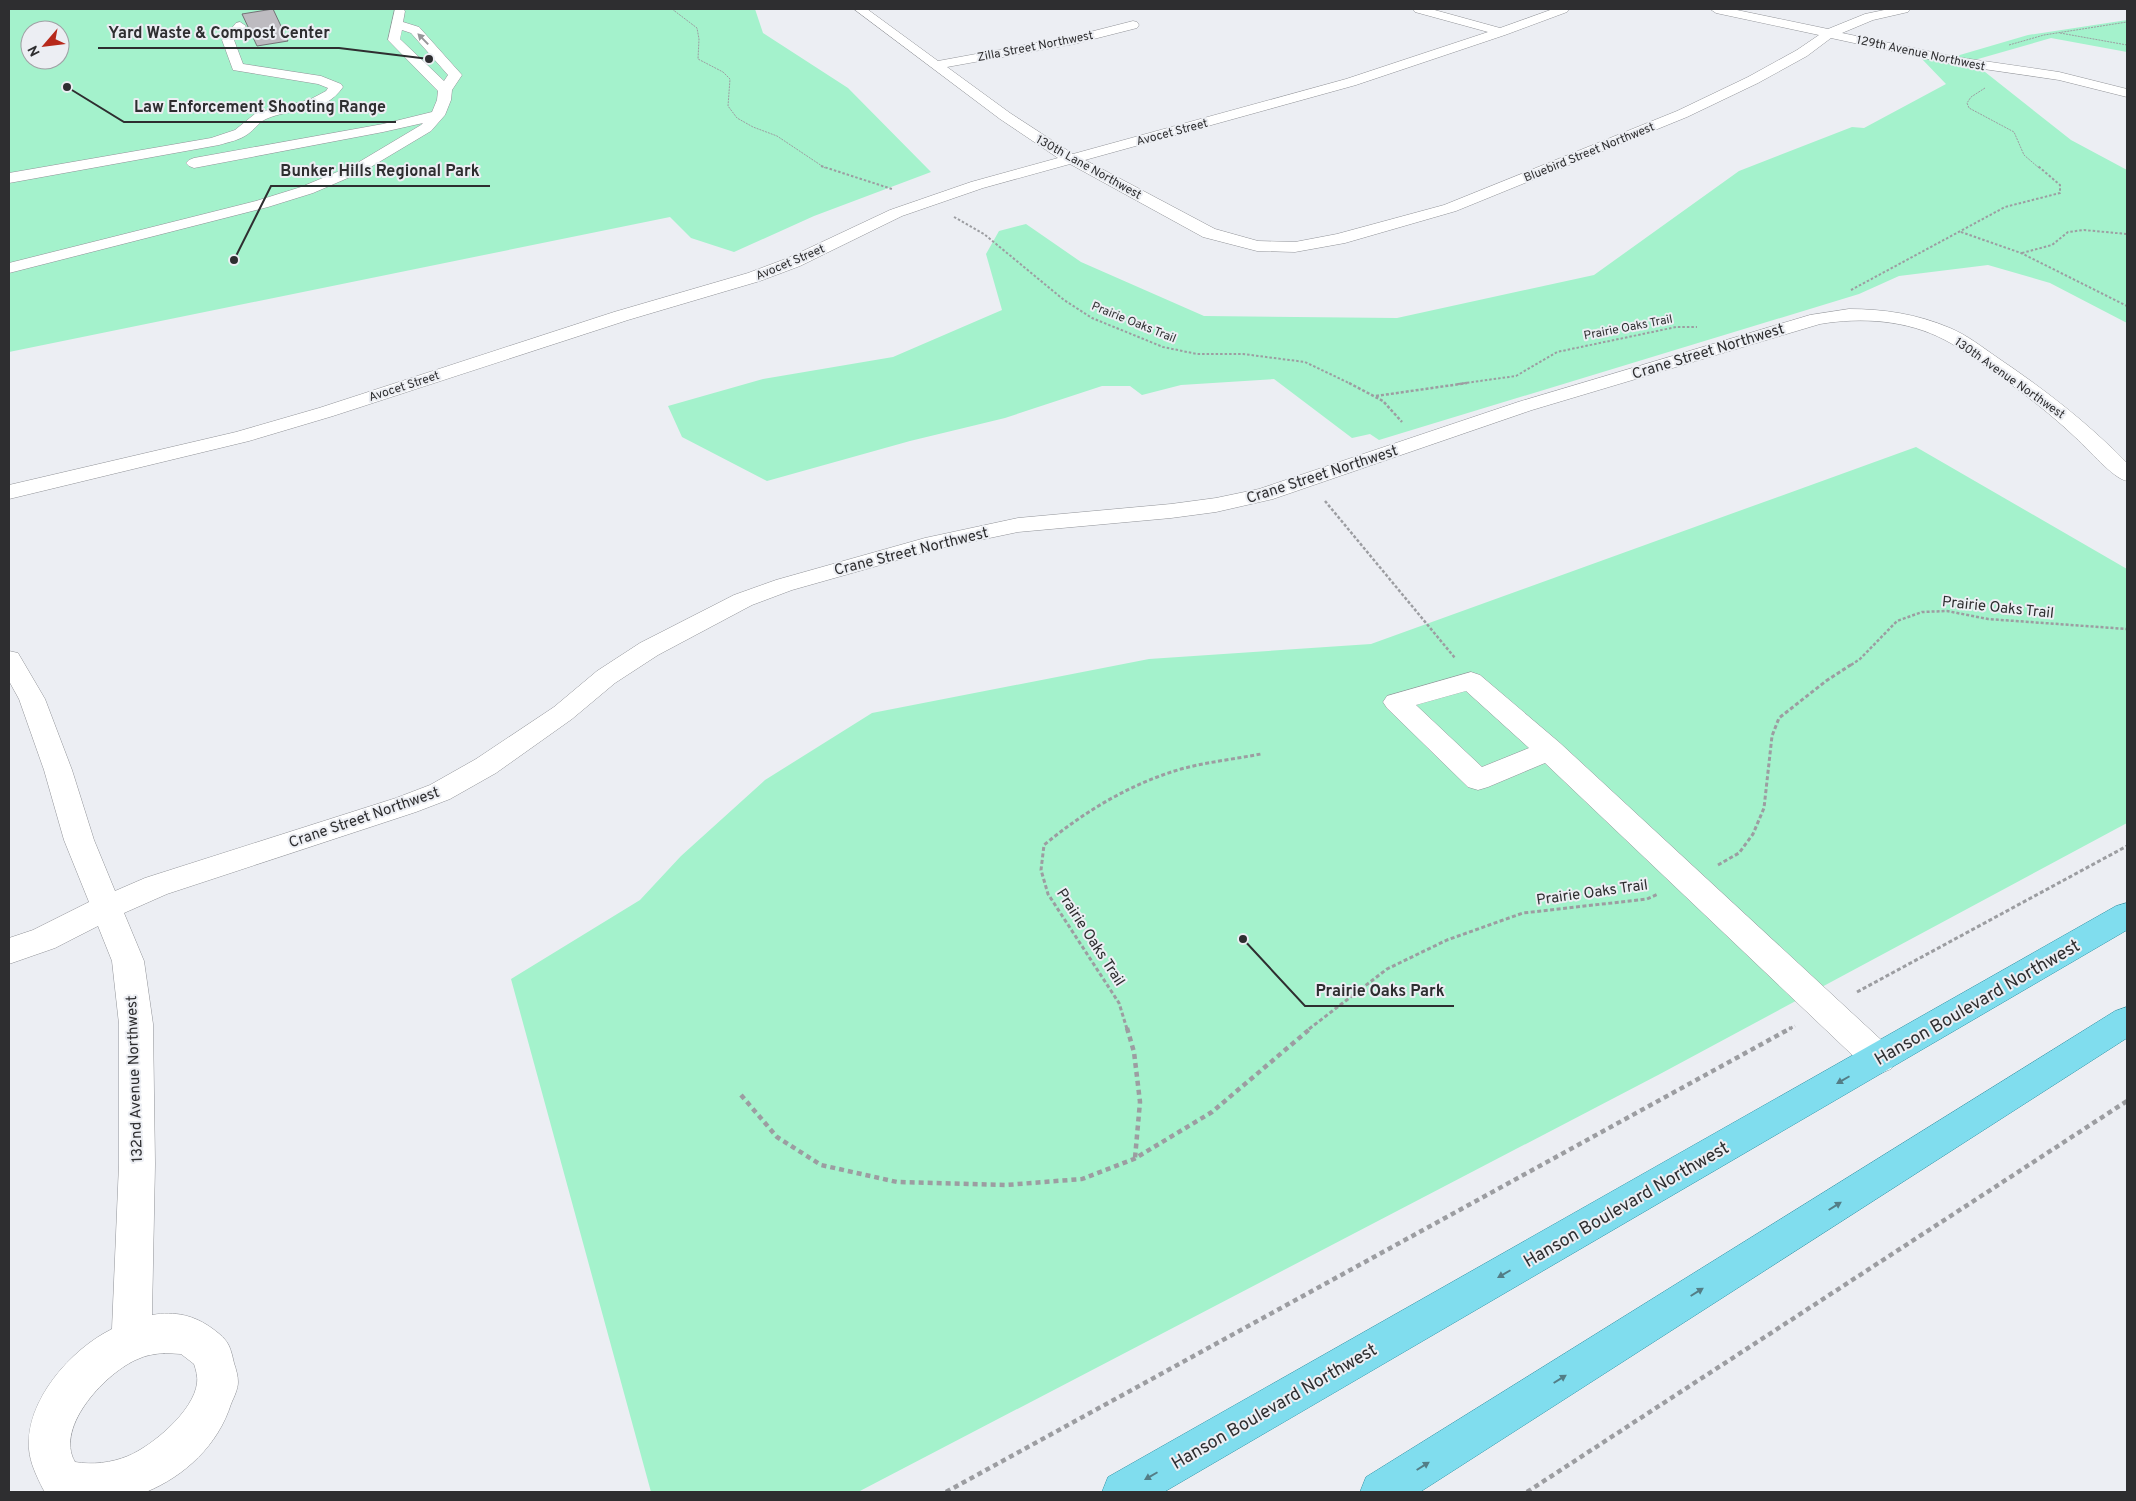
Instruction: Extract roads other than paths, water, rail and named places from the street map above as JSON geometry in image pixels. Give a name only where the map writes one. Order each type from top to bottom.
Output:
[{"type":"main road","name":"Hanson Boulevard Northwest","points":[[1123,1492],[2127,915]]},
{"type":"main road","points":[[1381,1492],[2127,1020]]},
{"type":"street","points":[[399,9],[394,40],[445,90]]},
{"type":"street","name":"130th Lane Northwest","points":[[860,9],[1031,134],[1073,160],[1209,233],[1257,246]]},
{"type":"street","points":[[1418,9],[1501,32]]},
{"type":"street","name":"Avocet Street","points":[[9,492],[242,437],[326,412],[621,316],[754,277],[794,262],[896,213],[977,185],[1351,82],[1501,32],[1563,9]]},
{"type":"street","name":"129th Avenue Northwest","points":[[1716,9],[1956,61],[2059,76],[2127,93]]},
{"type":"street","name":"Bluebird Street Northwest","points":[[1257,246],[1295,247],[1339,240],[1450,208],[1682,114],[1753,80],[1802,53],[1830,33],[1869,17],[1904,9]]},
{"type":"street","points":[[9,268],[236,211],[306,190],[359,168],[401,144],[426,128],[438,115],[444,100],[445,90],[455,75],[415,30],[397,24]]},
{"type":"street","name":"Zilla Street Northwest","points":[[936,65],[1074,40],[1133,25]]},
{"type":"street","points":[[9,178],[214,142],[240,133],[254,120],[262,116],[324,99],[334,92],[336,87],[321,80],[238,67],[228,40],[240,26]]},
{"type":"street","points":[[184,165],[438,115]]},
{"type":"street","name":"Crane Street Northwest","points":[[9,951],[44,939],[107,907],[156,886],[406,805],[440,792],[486,766],[563,713],[606,677],[649,649],[743,600],[833,571],[974,534],[1057,520],[1216,505],[1265,494],[1526,406],[1795,325],[1835,315],[1874,315]]},
{"type":"street","name":"130th Avenue Northwest","points":[[1874,315],[1923,325],[1945,333],[1965,344],[2070,420],[2094,440],[2127,475]]},
{"type":"street","name":"132nd Avenue Northwest","points":[[9,660],[32,699],[58,770],[80,840],[128,961],[136,1024],[137,1164],[131,1341]]},
{"type":"street","points":[[1550,750],[1478,780],[1396,702],[1471,681],[1550,750],[1691,881],[1751,942],[1878,1059]]},
{"type":"place","name":"Yard Waste & Compost Center","points":[[429,59]]},
{"type":"place","name":"Law Enforcement Shooting Range","points":[[67,87]]},
{"type":"place","name":"Bunker Hills Regional Park","points":[[234,260]]},
{"type":"place","name":"Prairie Oaks Park","points":[[1243,939]]}]
